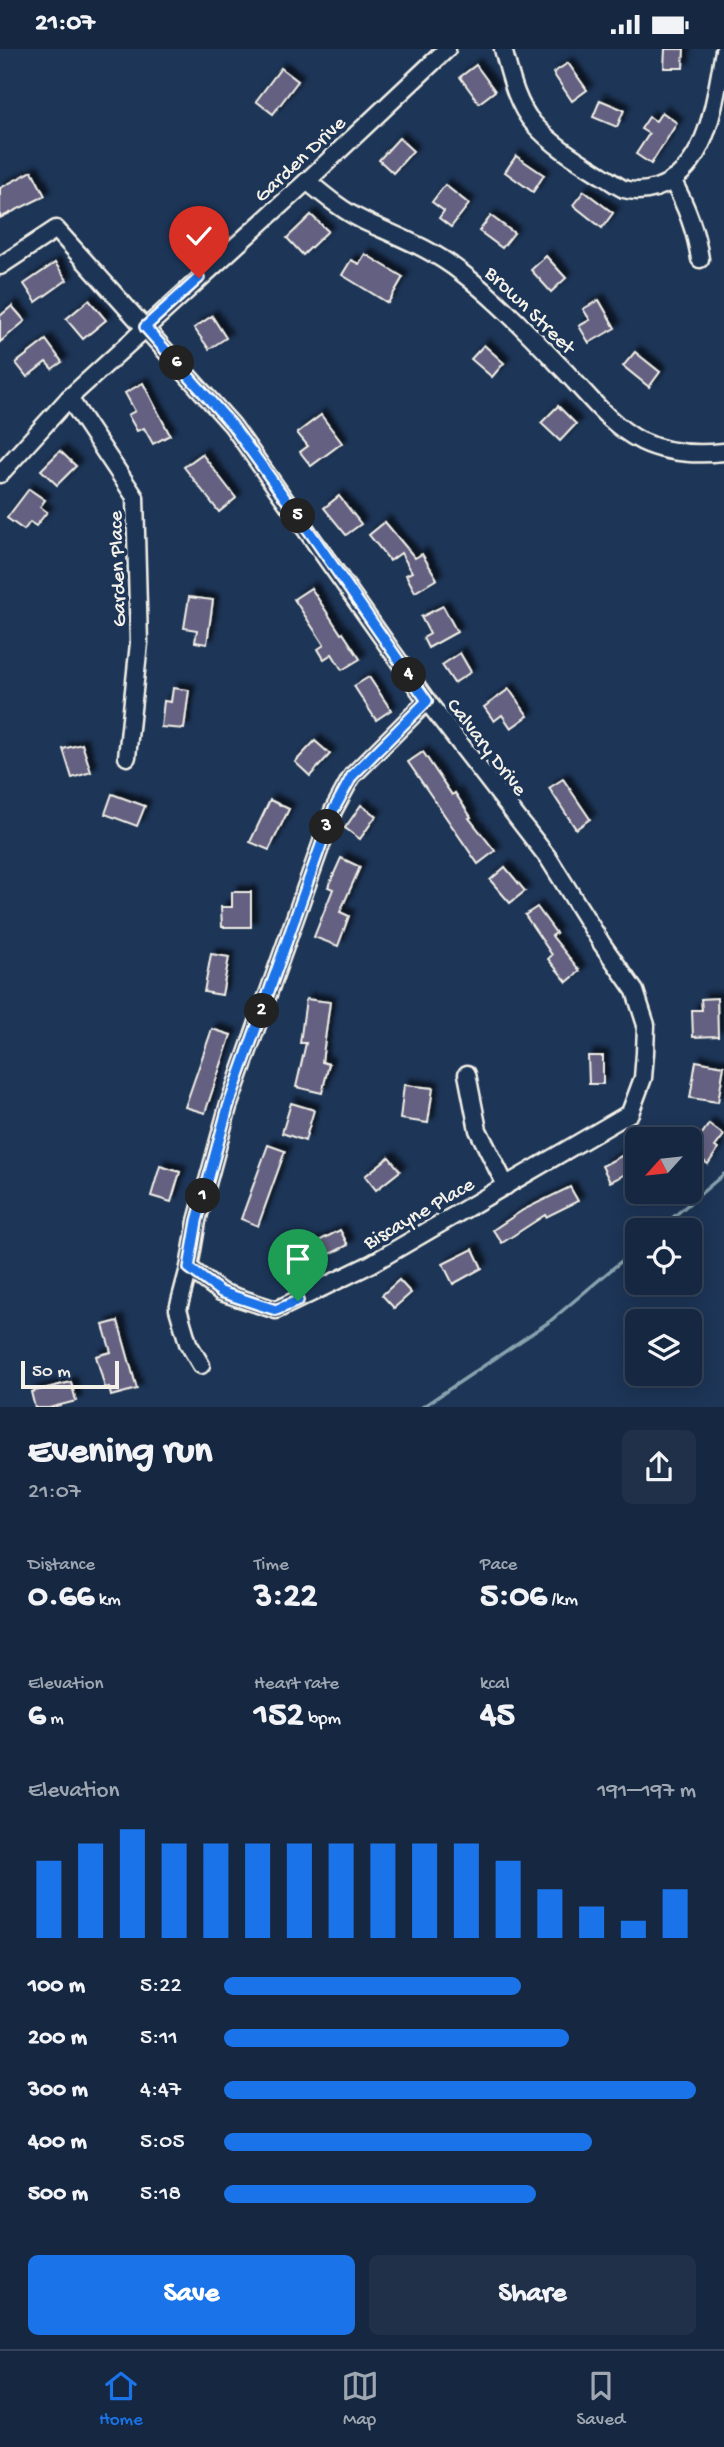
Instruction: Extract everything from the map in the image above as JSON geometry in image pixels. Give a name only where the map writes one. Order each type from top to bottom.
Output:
[{"type":"street","name":"Garden Drive","points":[[0,474],[69,398],[447,49]]},
{"type":"street","points":[[503,49],[521,103],[533,122],[569,155],[624,189],[643,191],[665,185],[684,171],[697,153],[712,110],[724,51]]},
{"type":"street","points":[[672,180],[681,195],[697,238],[700,259]]},
{"type":"street","name":"Brown Street","points":[[307,181],[330,201],[362,220],[428,249],[462,273],[558,363],[617,426],[642,442],[667,449],[700,455],[724,452]]},
{"type":"street","name":"Calvary Drive","points":[[0,266],[57,229],[232,425],[427,701],[549,859],[635,991],[646,1025],[643,1078]]},
{"type":"street","name":"Garden Place","points":[[69,398],[135,497],[139,643],[127,757]]},
{"type":"street","points":[[201,1365],[188,1343],[178,1309],[197,1221],[228,1107],[333,811],[352,776],[427,701]]},
{"type":"street","points":[[467,1074],[478,1130],[506,1186]]},
{"type":"street","name":"Biscayne Place","points":[[189,1268],[221,1292],[276,1310],[371,1264],[630,1113],[643,1078]]},
{"type":"building","points":[[665,49],[684,49],[683,68],[664,68]]},
{"type":"building","points":[[568,63],[587,90],[572,101],[553,73]]},
{"type":"building","points":[[476,65],[495,91],[479,103],[460,77]]},
{"type":"building","points":[[281,68],[298,81],[273,114],[256,101]]},
{"type":"building","points":[[600,100],[624,110],[617,127],[593,117]]},
{"type":"building","points":[[662,112],[677,123],[651,164],[636,154],[649,134],[641,129],[649,117],[656,121]]},
{"type":"building","points":[[399,138],[413,151],[393,173],[379,160]]},
{"type":"building","points":[[516,156],[544,175],[533,192],[505,172]]},
{"type":"building","points":[[32,171],[45,196],[0,218],[0,188]]},
{"type":"building","points":[[445,185],[469,204],[451,227],[439,218],[444,211],[432,202]]},
{"type":"building","points":[[584,191],[613,213],[602,228],[573,205]]},
{"type":"building","points":[[311,215],[328,231],[303,255],[287,238]]},
{"type":"building","points":[[491,216],[514,233],[502,248],[479,231]]},
{"type":"building","points":[[365,254],[403,277],[388,303],[342,275],[351,260],[359,264]]},
{"type":"building","points":[[546,256],[566,278],[551,292],[531,270]]},
{"type":"building","points":[[55,263],[67,280],[36,302],[24,284]]},
{"type":"building","points":[[89,300],[106,320],[83,339],[66,319]]},
{"type":"building","points":[[599,300],[615,328],[589,343],[579,326],[590,320],[583,309]]},
{"type":"building","points":[[12,306],[25,321],[0,342],[0,316]]},
{"type":"building","points":[[212,316],[226,338],[209,349],[194,328]]},
{"type":"building","points":[[46,340],[62,362],[52,369],[46,362],[27,377],[16,363]]},
{"type":"building","points":[[484,345],[504,363],[492,377],[471,359]]},
{"type":"building","points":[[635,352],[660,372],[649,387],[623,366]]},
{"type":"building","points":[[143,383],[170,435],[153,444],[144,428],[137,431],[128,415],[135,411],[125,393]]},
{"type":"building","points":[[558,406],[576,424],[560,441],[541,423]]},
{"type":"building","points":[[321,415],[342,443],[311,466],[300,452],[308,446],[297,433]]},
{"type":"building","points":[[60,451],[76,466],[57,485],[41,470]]},
{"type":"building","points":[[202,454],[236,498],[219,512],[184,467]]},
{"type":"building","points":[[29,489],[45,500],[40,507],[47,512],[36,526],[30,522],[24,530],[7,518]]},
{"type":"building","points":[[339,496],[361,524],[346,535],[324,508]]},
{"type":"building","points":[[385,522],[415,558],[422,554],[437,579],[415,592],[406,575],[412,572],[401,553],[390,561],[369,535]]},
{"type":"building","points":[[311,588],[360,659],[342,670],[332,654],[324,659],[318,649],[324,645],[294,599]]},
{"type":"building","points":[[189,597],[213,600],[207,644],[195,642],[197,630],[184,628]]},
{"type":"building","points":[[443,606],[457,632],[428,648],[423,638],[430,634],[421,617]]},
{"type":"building","points":[[460,653],[471,672],[454,683],[442,665]]},
{"type":"building","points":[[369,677],[391,710],[376,720],[354,686]]},
{"type":"building","points":[[173,688],[189,690],[184,729],[161,727],[164,701],[171,702]]},
{"type":"building","points":[[509,689],[528,716],[511,728],[502,715],[494,721],[484,707]]},
{"type":"building","points":[[315,741],[330,754],[310,776],[295,762]]},
{"type":"building","points":[[82,744],[91,772],[72,778],[63,749]]},
{"type":"building","points":[[423,752],[495,851],[478,864],[408,762]]},
{"type":"building","points":[[563,779],[590,819],[576,829],[549,788]]},
{"type":"building","points":[[112,794],[145,806],[137,826],[105,814]]},
{"type":"building","points":[[270,800],[289,809],[269,850],[250,842]]},
{"type":"building","points":[[361,805],[376,816],[360,839],[345,828]]},
{"type":"building","points":[[341,858],[360,867],[340,912],[349,916],[338,946],[314,937],[333,889],[328,887]]},
{"type":"building","points":[[505,867],[525,891],[510,903],[490,880]]},
{"type":"building","points":[[232,892],[251,892],[251,927],[222,927],[221,907],[232,907]]},
{"type":"building","points":[[537,907],[556,933],[552,936],[580,971],[567,982],[548,959],[552,955],[525,915]]},
{"type":"building","points":[[211,954],[229,957],[222,995],[204,992]]},
{"type":"building","points":[[717,998],[718,1036],[693,1037],[692,1010],[702,1010],[701,999]]},
{"type":"building","points":[[306,999],[330,1002],[322,1062],[329,1064],[322,1093],[296,1087],[306,1043],[300,1043]]},
{"type":"building","points":[[212,1029],[231,1035],[205,1113],[185,1107]]},
{"type":"building","points":[[588,1056],[603,1056],[603,1084],[589,1084]]},
{"type":"building","points":[[696,1061],[724,1066],[718,1102],[690,1098]]},
{"type":"building","points":[[404,1085],[433,1088],[428,1123],[400,1119]]},
{"type":"building","points":[[291,1103],[314,1110],[305,1141],[282,1133]]},
{"type":"building","points":[[709,1124],[724,1135],[708,1164],[702,1160],[702,1134]]},
{"type":"building","points":[[268,1145],[285,1151],[258,1226],[241,1219]]},
{"type":"building","points":[[625,1154],[625,1174],[610,1182],[602,1166]]},
{"type":"building","points":[[389,1157],[400,1171],[376,1190],[365,1176]]},
{"type":"building","points":[[160,1166],[180,1172],[171,1202],[151,1196]]},
{"type":"building","points":[[570,1187],[578,1201],[546,1217],[545,1215],[502,1243],[493,1230],[523,1210]]},
{"type":"building","points":[[340,1230],[348,1245],[318,1260],[311,1245]]},
{"type":"building","points":[[473,1249],[482,1268],[453,1284],[443,1264]]},
{"type":"building","points":[[399,1280],[411,1293],[394,1308],[382,1295]]},
{"type":"building","points":[[118,1321],[137,1389],[111,1396],[109,1387],[105,1388],[96,1356],[111,1352],[103,1325]]},
{"type":"building","points":[[71,1382],[76,1401],[53,1407],[35,1407],[31,1392]]},
{"type":"waterway","points":[[672,1218],[724,1174]]},
{"type":"waterway","points":[[422,1407],[549,1322],[625,1258]]},
{"type":"route","points":[[199,278],[145,327],[232,425],[427,701],[352,776],[333,811],[228,1107],[197,1221],[189,1268],[221,1292],[276,1310],[298,1301]]}]
